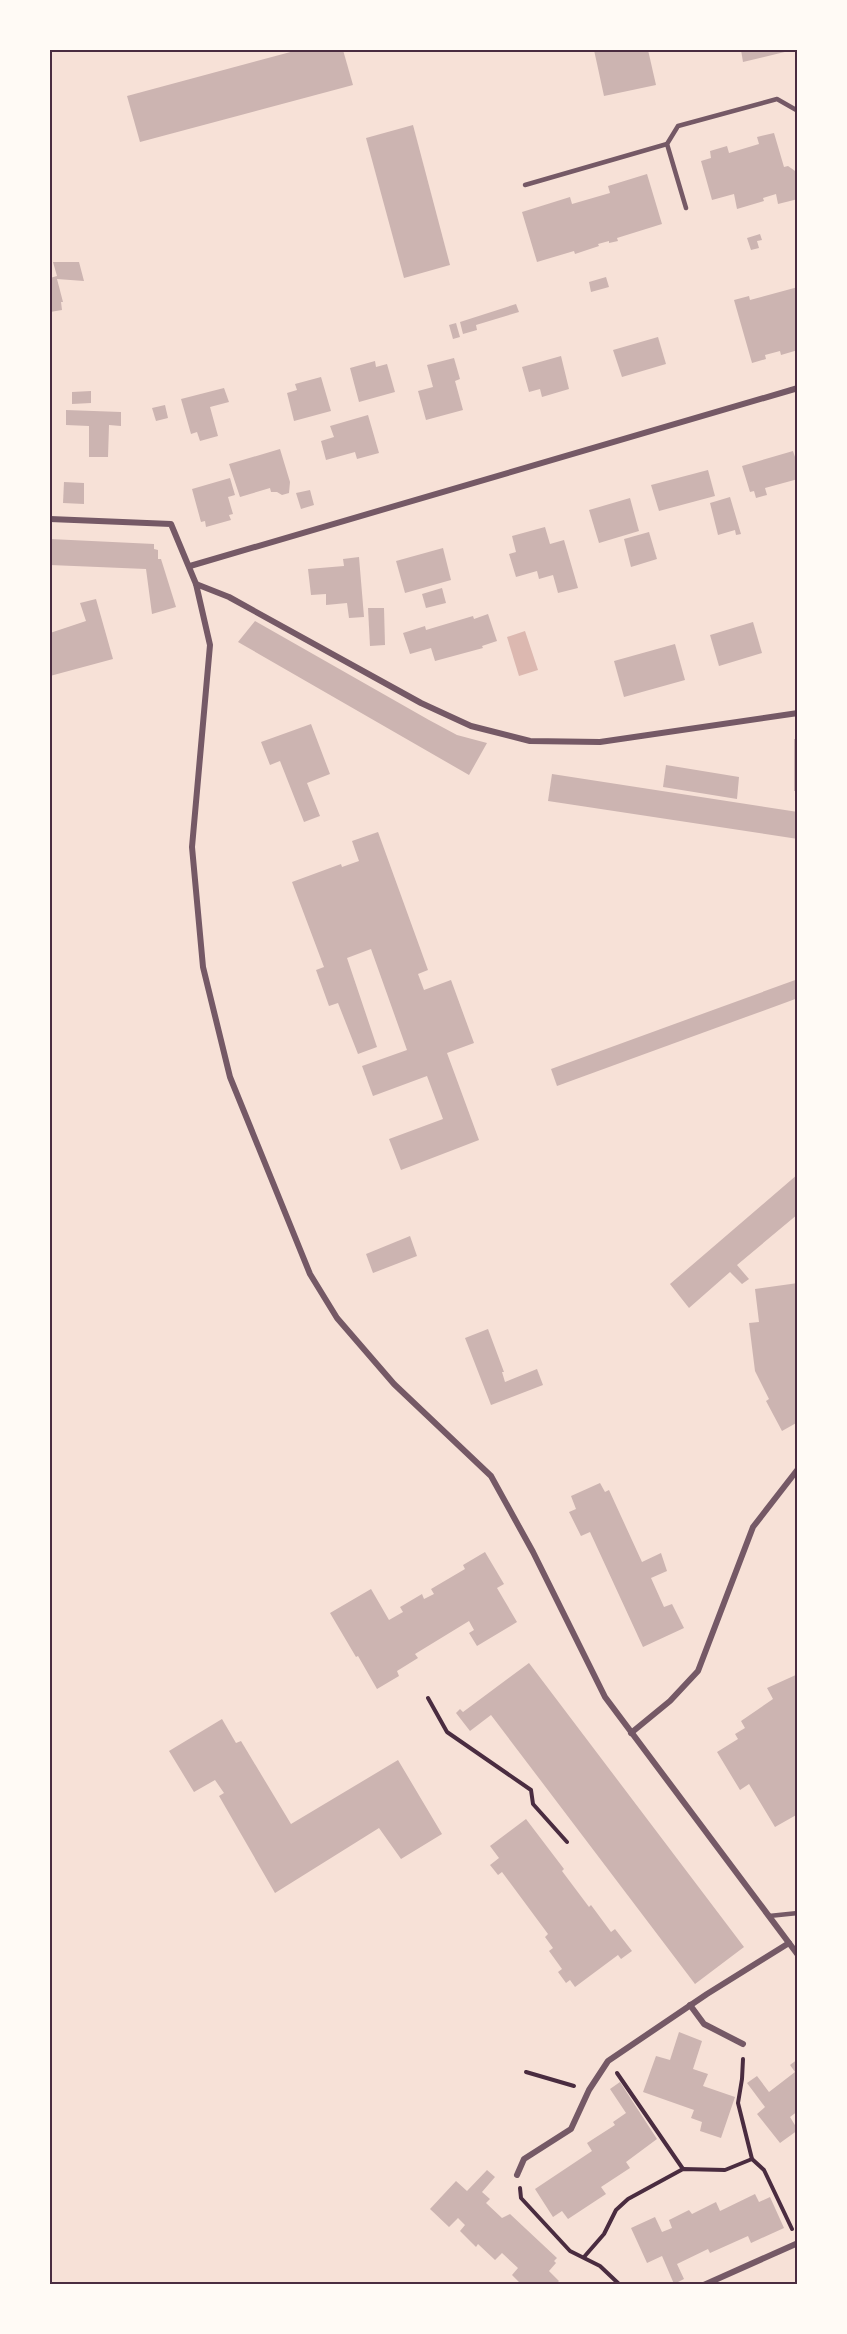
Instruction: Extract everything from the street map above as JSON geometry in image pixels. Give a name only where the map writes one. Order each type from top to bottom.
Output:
[{"type":"street","points":[[190,566],[798,388]]},
{"type":"street","points":[[50,519],[171,524],[190,566],[210,645],[192,847],[203,967],[230,1077],[289,1227],[315,1283],[337,1318],[394,1384],[492,1476],[533,1552],[605,1697],[798,1955]]},
{"type":"street","points":[[196,584],[229,597],[421,703],[471,726],[530,741],[600,742],[798,713]]},
{"type":"street","points":[[632,1733],[670,1701],[698,1671],[753,1527],[798,1469]]},
{"type":"street","points":[[517,2175],[524,2159],[571,2129],[589,2090],[608,2061],[690,2005],[789,1943]]},
{"type":"street","points":[[690,2005],[704,2024],[743,2044]]},
{"type":"street","points":[[706,2284],[798,2243]]},
{"type":"lane","points":[[525,185],[667,144],[678,126],[777,99],[798,111]]},
{"type":"lane","points":[[667,144],[686,208]]},
{"type":"lane","points":[[769,1916],[798,1913]]},
{"type":"path","points":[[428,1698],[447,1731],[531,1790],[533,1804],[567,1842]]},
{"type":"path","points":[[743,2044],[742,2079],[738,2103],[752,2159],[764,2170],[793,2231]]},
{"type":"path","points":[[608,2061],[683,2169]]},
{"type":"path","points":[[526,2072],[589,2090]]},
{"type":"path","points":[[584,2257],[604,2234],[616,2210],[628,2199],[683,2169],[725,2170],[752,2159]]},
{"type":"path","points":[[517,2175],[522,2198],[570,2251],[600,2266],[619,2284]]},
{"type":"shaded area","points":[[525,631],[538,670],[519,676],[507,637]]},
{"type":"building","points":[[298,50],[343,50],[353,85],[140,142],[127,96]]},
{"type":"building","points":[[594,50],[648,50],[656,85],[604,96]]},
{"type":"building","points":[[741,50],[793,50],[743,62]]},
{"type":"building","points":[[413,125],[450,265],[404,278],[366,138]]},
{"type":"building","points":[[774,133],[784,167],[788,166],[798,173],[798,199],[778,204],[776,194],[763,198],[764,201],[737,209],[734,194],[712,200],[701,161],[711,158],[710,151],[727,146],[729,153],[759,144],[757,137]]},
{"type":"building","points":[[647,174],[662,224],[617,238],[618,241],[609,243],[609,241],[575,254],[574,251],[537,262],[522,212],[570,197],[572,204],[610,193],[608,186]]},
{"type":"building","points":[[760,234],[762,240],[757,241],[759,248],[751,250],[747,238]]},
{"type":"building","points":[[53,262],[79,262],[84,281],[57,279],[63,302],[61,302],[62,310],[50,312],[50,278],[57,276]]},
{"type":"building","points":[[606,277],[609,287],[591,292],[589,282]]},
{"type":"building","points":[[798,287],[798,350],[781,355],[780,351],[765,355],[766,359],[752,363],[734,300],[749,296],[750,300]]},
{"type":"building","points":[[516,304],[519,312],[476,325],[477,330],[463,334],[460,322]]},
{"type":"building","points":[[456,323],[460,337],[453,339],[449,325]]},
{"type":"building","points":[[658,337],[666,364],[622,377],[613,350]]},
{"type":"building","points":[[561,356],[569,389],[542,397],[540,389],[529,392],[522,367]]},
{"type":"building","points":[[454,358],[460,379],[455,381],[463,410],[426,420],[418,391],[433,387],[427,365]]},
{"type":"building","points":[[375,361],[376,367],[387,364],[395,392],[359,402],[350,368]]},
{"type":"building","points":[[321,377],[331,411],[294,421],[287,393],[297,390],[295,384]]},
{"type":"building","points":[[224,388],[229,402],[210,407],[218,436],[200,441],[197,432],[191,434],[181,399]]},
{"type":"building","points":[[91,391],[91,403],[72,404],[72,392]]},
{"type":"building","points":[[165,405],[168,418],[156,421],[152,408]]},
{"type":"building","points":[[66,410],[121,412],[121,426],[109,425],[108,457],[89,457],[89,426],[66,425]]},
{"type":"building","points":[[368,415],[379,453],[357,459],[355,452],[326,460],[321,441],[334,437],[330,426]]},
{"type":"building","points":[[280,449],[290,482],[289,493],[282,495],[271,492],[270,488],[240,497],[229,464]]},
{"type":"building","points":[[793,451],[798,466],[798,479],[765,488],[767,495],[756,498],[754,491],[750,492],[742,466]]},
{"type":"building","points":[[708,470],[715,496],[659,511],[651,485]]},
{"type":"building","points":[[230,478],[235,495],[228,497],[233,514],[229,515],[231,520],[206,527],[205,521],[201,522],[192,489]]},
{"type":"building","points":[[64,482],[84,483],[84,504],[63,503]]},
{"type":"building","points":[[310,490],[314,505],[301,509],[296,493]]},
{"type":"building","points":[[730,497],[741,534],[736,535],[735,530],[718,535],[710,503]]},
{"type":"building","points":[[630,498],[639,531],[599,543],[589,510]]},
{"type":"building","points":[[545,527],[550,544],[564,540],[578,588],[558,593],[553,575],[539,579],[537,571],[516,577],[509,554],[516,552],[512,536]]},
{"type":"building","points":[[649,532],[657,559],[631,567],[624,539]]},
{"type":"building","points":[[50,539],[154,544],[176,607],[152,614],[146,569],[50,565]]},
{"type":"building","points":[[443,548],[451,580],[405,593],[396,561]]},
{"type":"building","points":[[359,557],[364,617],[349,618],[347,603],[326,605],[326,594],[311,595],[308,569],[344,566],[343,559]]},
{"type":"building","points":[[442,588],[446,603],[426,608],[422,594]]},
{"type":"building","points":[[96,599],[113,659],[50,676],[50,633],[86,621],[80,603]]},
{"type":"building","points":[[368,608],[384,608],[385,645],[370,646]]},
{"type":"building","points":[[488,614],[497,641],[482,646],[483,648],[435,661],[431,648],[410,654],[403,633],[425,626],[426,630],[473,616],[474,619]]},
{"type":"building","points":[[255,621],[457,735],[487,743],[469,775],[238,642]]},
{"type":"building","points":[[753,622],[762,653],[719,666],[710,635]]},
{"type":"building","points":[[675,644],[685,680],[624,697],[614,661]]},
{"type":"building","points":[[311,724],[330,774],[307,783],[320,816],[304,822],[280,761],[270,765],[261,742]]},
{"type":"building","points":[[794,739],[798,739],[798,791],[794,791]]},
{"type":"building","points":[[666,765],[739,777],[737,799],[663,787]]},
{"type":"building","points":[[552,774],[798,812],[798,839],[548,801]]},
{"type":"building","points":[[378,832],[428,970],[418,974],[424,990],[451,980],[474,1043],[447,1053],[479,1140],[401,1170],[389,1139],[443,1119],[427,1076],[373,1096],[362,1066],[407,1050],[371,949],[347,958],[377,1047],[358,1054],[338,1003],[329,1006],[316,970],[324,967],[292,882],[341,864],[342,867],[359,861],[352,841]]},
{"type":"building","points":[[798,979],[798,998],[557,1086],[551,1069]]},
{"type":"building","points":[[798,1174],[798,1214],[737,1265],[749,1279],[742,1284],[730,1272],[689,1308],[670,1284]]},
{"type":"building","points":[[410,1236],[417,1256],[373,1273],[366,1254]]},
{"type":"building","points":[[798,1283],[798,1422],[782,1431],[766,1401],[769,1399],[755,1371],[749,1323],[759,1322],[755,1289]]},
{"type":"building","points":[[488,1329],[504,1372],[502,1372],[505,1382],[537,1369],[543,1385],[491,1405],[465,1338]]},
{"type":"building","points":[[600,1483],[605,1492],[609,1490],[642,1562],[661,1553],[667,1571],[651,1578],[664,1607],[672,1604],[684,1628],[643,1647],[590,1532],[581,1536],[569,1512],[576,1509],[571,1496]]},
{"type":"building","points":[[485,1552],[504,1584],[497,1588],[517,1622],[477,1646],[469,1633],[474,1630],[469,1621],[415,1654],[418,1658],[397,1671],[399,1676],[377,1689],[330,1613],[371,1589],[389,1620],[403,1612],[400,1607],[422,1594],[424,1599],[434,1594],[431,1589],[465,1569],[463,1565]]},
{"type":"building","points":[[529,1663],[744,1947],[695,1984],[491,1715],[470,1731],[456,1713],[460,1709],[463,1712]]},
{"type":"building","points":[[798,1674],[798,1814],[775,1827],[749,1784],[740,1790],[717,1752],[738,1739],[735,1734],[745,1728],[741,1721],[773,1699],[767,1688]]},
{"type":"building","points":[[222,1719],[236,1743],[241,1741],[291,1824],[398,1760],[442,1834],[401,1859],[379,1828],[275,1893],[219,1796],[224,1793],[215,1780],[194,1792],[169,1751]]},
{"type":"building","points":[[526,1819],[589,1907],[591,1905],[611,1932],[615,1929],[632,1951],[621,1959],[618,1955],[575,1987],[570,1980],[566,1983],[558,1972],[562,1969],[549,1951],[553,1948],[545,1937],[548,1934],[502,1872],[498,1875],[490,1865],[499,1858],[490,1846]]},
{"type":"building","points":[[679,2032],[702,2041],[693,2069],[708,2074],[703,2086],[735,2097],[721,2138],[700,2131],[702,2122],[691,2118],[694,2110],[643,2092],[656,2056],[670,2060]]},
{"type":"building","points":[[798,2059],[798,2111],[790,2117],[798,2130],[780,2143],[757,2114],[765,2107],[747,2083],[757,2076],[769,2092],[795,2072],[790,2065]]},
{"type":"building","points":[[620,2082],[657,2139],[626,2162],[630,2168],[601,2187],[606,2194],[568,2219],[562,2211],[553,2217],[535,2189],[592,2151],[587,2143],[615,2125],[613,2122],[626,2113],[610,2089]]},
{"type":"building","points":[[487,2170],[495,2177],[482,2192],[490,2199],[486,2203],[502,2218],[510,2214],[557,2258],[549,2271],[559,2281],[556,2284],[521,2284],[512,2275],[518,2268],[502,2253],[495,2260],[478,2244],[476,2247],[460,2231],[465,2225],[458,2218],[449,2227],[430,2209],[456,2181],[467,2191]]},
{"type":"building","points":[[755,2194],[759,2202],[770,2197],[784,2228],[751,2243],[748,2236],[710,2253],[708,2249],[677,2264],[684,2279],[674,2284],[662,2256],[647,2263],[631,2228],[655,2217],[662,2232],[672,2228],[669,2220],[689,2210],[692,2214],[716,2202],[720,2211]]}]
